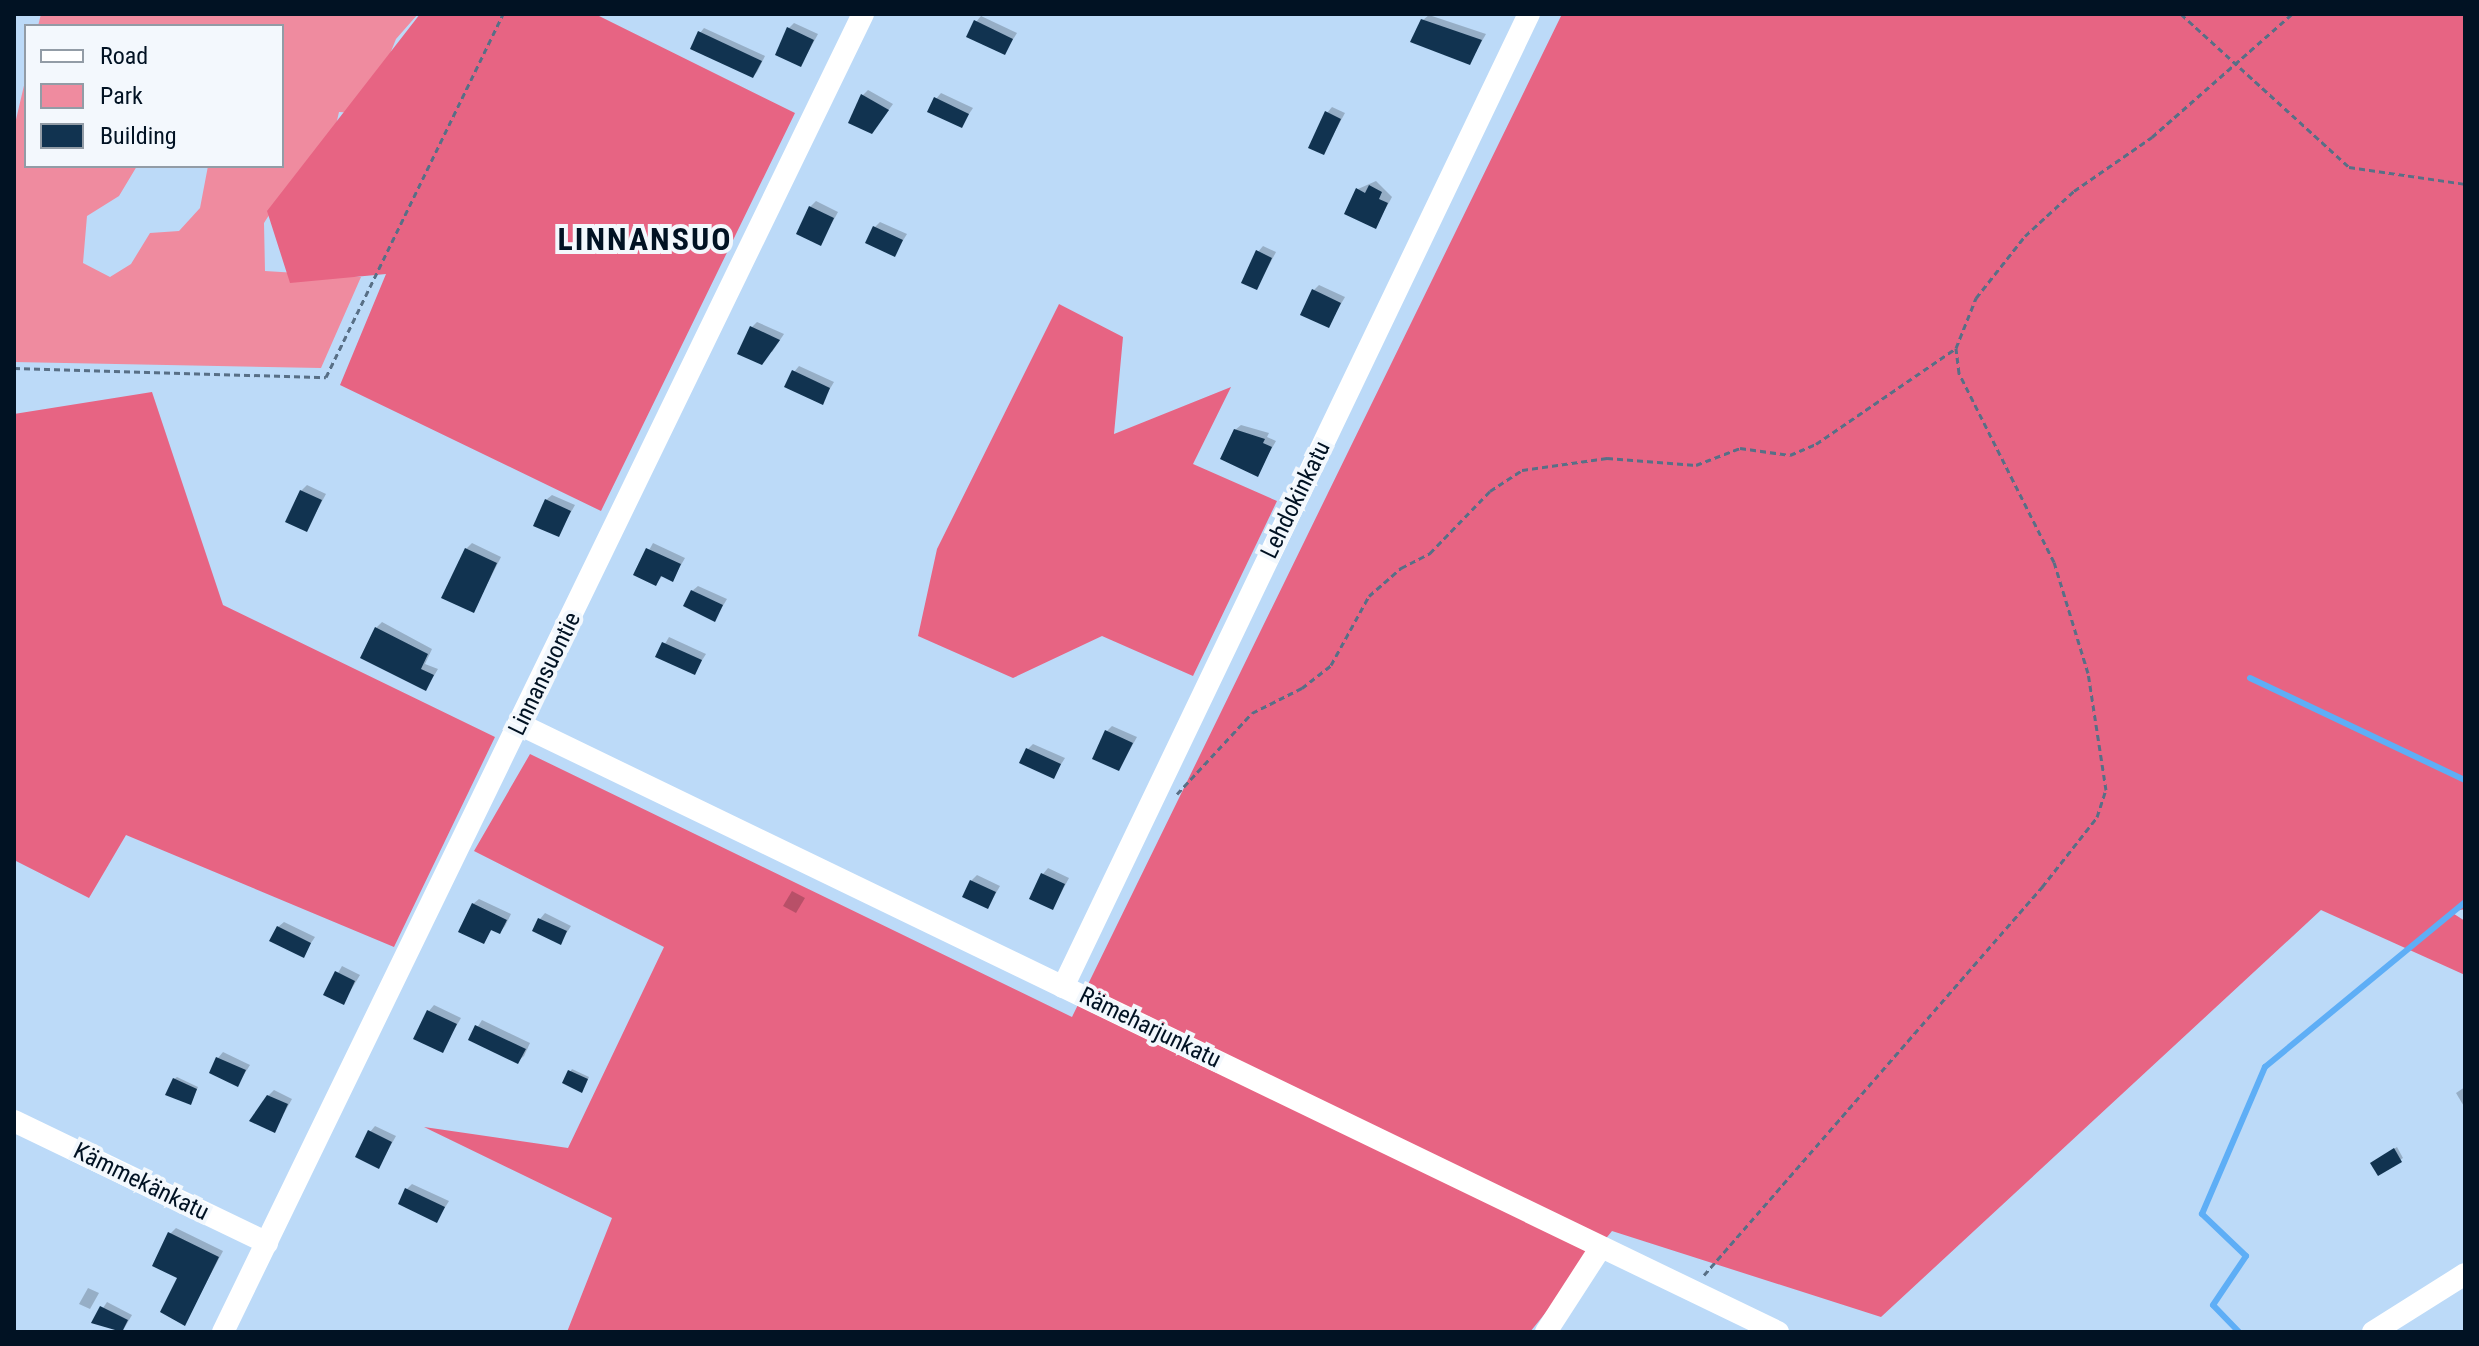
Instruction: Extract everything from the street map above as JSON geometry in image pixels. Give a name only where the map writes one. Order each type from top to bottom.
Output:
[{"type":"street","name":"Linnansuontie","points":[[223,1332],[521,725],[863,14]]},
{"type":"street","name":"Lehdokinkatu","points":[[1063,987],[1529,14]]},
{"type":"street","name":"Rämeharjunkatu","points":[[521,725],[1778,1332]]},
{"type":"street","name":"Kämmekänkatu","points":[[14,1121],[267,1243]]},
{"type":"street","points":[[1546,1332],[1601,1247]]},
{"type":"street","points":[[2373,1332],[2465,1274]]},
{"type":"path","points":[[14,368],[326,377],[503,14]]},
{"type":"path","points":[[2181,14],[2239,63],[2349,167],[2465,184]]},
{"type":"path","points":[[1692,1290],[2051,877],[2097,817],[2106,790],[2088,673],[2054,562],[1959,373],[1956,348],[1976,298],[2025,236],[2239,63],[2292,14]]},
{"type":"path","points":[[1156,792],[1181,793],[1240,724],[1331,665],[1369,596],[1401,568],[1430,553],[1490,491],[1522,470],[1607,458],[1696,465],[1740,448],[1790,455],[1816,444],[1956,348]]},
{"type":"green space","points":[[41,14],[418,14],[396,39],[384,69],[441,118],[339,112],[331,147],[288,185],[264,223],[265,271],[361,277],[321,368],[14,362],[14,128],[24,86],[24,168],[136,168],[119,196],[87,216],[83,263],[110,277],[131,264],[150,233],[179,231],[200,208],[208,168],[284,168],[284,24],[38,24]]},
{"type":"shaded area","points":[[420,14],[595,14],[795,113],[601,511],[340,385],[386,274],[290,283],[267,211]]},
{"type":"shaded area","points":[[1562,14],[2465,14],[2465,909],[2451,912],[2465,921],[2465,975],[2321,910],[1881,1317],[1612,1231],[1530,1332],[567,1332],[612,1218],[424,1127],[568,1148],[664,947],[474,851],[530,754],[1072,1017]]},
{"type":"shaded area","points":[[1059,304],[1123,337],[1114,434],[1231,387],[1193,464],[1277,501],[1193,676],[1102,636],[1013,678],[918,636],[937,549]]},
{"type":"shaded area","points":[[152,392],[223,605],[495,737],[394,947],[126,835],[89,898],[14,860],[14,414]]},
{"type":"building","points":[[1421,19],[1482,40],[1470,65],[1410,42]]},
{"type":"building","points":[[974,20],[1013,39],[1005,55],[966,37]]},
{"type":"building","points":[[787,27],[814,40],[801,67],[775,55]]},
{"type":"building","points":[[698,31],[762,61],[753,78],[690,49]]},
{"type":"building","points":[[861,94],[889,110],[872,134],[848,123]]},
{"type":"building","points":[[934,97],[969,114],[962,128],[927,112]]},
{"type":"building","points":[[1325,111],[1341,119],[1324,155],[1308,148]]},
{"type":"building","points":[[1369,185],[1382,192],[1379,199],[1388,203],[1376,229],[1344,214],[1356,188],[1365,193]]},
{"type":"building","points":[[809,206],[834,218],[821,246],[796,234]]},
{"type":"building","points":[[873,226],[903,240],[895,257],[865,243]]},
{"type":"building","points":[[1256,250],[1272,258],[1257,290],[1241,283]]},
{"type":"building","points":[[1312,289],[1341,303],[1329,328],[1300,315]]},
{"type":"building","points":[[750,326],[780,340],[762,365],[737,354]]},
{"type":"building","points":[[792,370],[830,388],[823,405],[784,387]]},
{"type":"building","points":[[1234,429],[1265,439],[1263,443],[1272,447],[1258,477],[1220,459]]},
{"type":"building","points":[[300,490],[322,500],[307,532],[285,522]]},
{"type":"building","points":[[545,499],[571,511],[559,537],[533,526]]},
{"type":"building","points":[[465,548],[497,563],[474,613],[441,598]]},
{"type":"building","points":[[646,548],[681,564],[673,582],[661,576],[656,586],[633,575]]},
{"type":"building","points":[[691,590],[723,605],[715,622],[683,606]]},
{"type":"building","points":[[375,627],[428,654],[421,669],[434,675],[426,691],[360,658]]},
{"type":"building","points":[[662,642],[702,660],[695,675],[655,657]]},
{"type":"building","points":[[1105,730],[1133,743],[1119,771],[1092,759]]},
{"type":"building","points":[[1026,748],[1061,764],[1054,779],[1019,763]]},
{"type":"building","points":[[1041,873],[1065,884],[1053,910],[1029,899]]},
{"type":"building","points":[[970,880],[996,892],[988,909],[962,897]]},
{"type":"building","points":[[472,903],[507,920],[500,934],[491,930],[484,944],[458,932]]},
{"type":"building","points":[[538,918],[567,931],[561,945],[532,931]]},
{"type":"building","points":[[277,926],[311,943],[304,958],[269,941]]},
{"type":"building","points":[[335,971],[355,981],[344,1005],[323,995]]},
{"type":"building","points":[[427,1010],[457,1024],[443,1053],[413,1039]]},
{"type":"building","points":[[475,1025],[526,1049],[518,1064],[468,1040]]},
{"type":"building","points":[[216,1057],[246,1070],[238,1087],[209,1073]]},
{"type":"building","points":[[568,1070],[588,1079],[582,1093],[562,1083]]},
{"type":"building","points":[[173,1078],[197,1089],[191,1105],[165,1095]]},
{"type":"building","points":[[267,1095],[288,1104],[275,1133],[249,1121]]},
{"type":"building","points":[[368,1130],[392,1142],[379,1169],[355,1157]]},
{"type":"building","points":[[2394,1148],[2402,1162],[2378,1176],[2370,1163]]},
{"type":"building","points":[[405,1188],[445,1207],[437,1223],[398,1204]]},
{"type":"building","points":[[168,1232],[219,1257],[185,1326],[160,1312],[177,1278],[152,1266]]},
{"type":"building","points":[[100,1306],[128,1320],[122,1332],[91,1323]]},
{"type":"waterway","points":[[2250,678],[2465,780]]},
{"type":"waterway","points":[[2239,1332],[2213,1305],[2246,1256],[2202,1214],[2265,1067],[2465,902]]},
{"type":"district","name":"LINNANSUO","points":[[645,239]]}]
